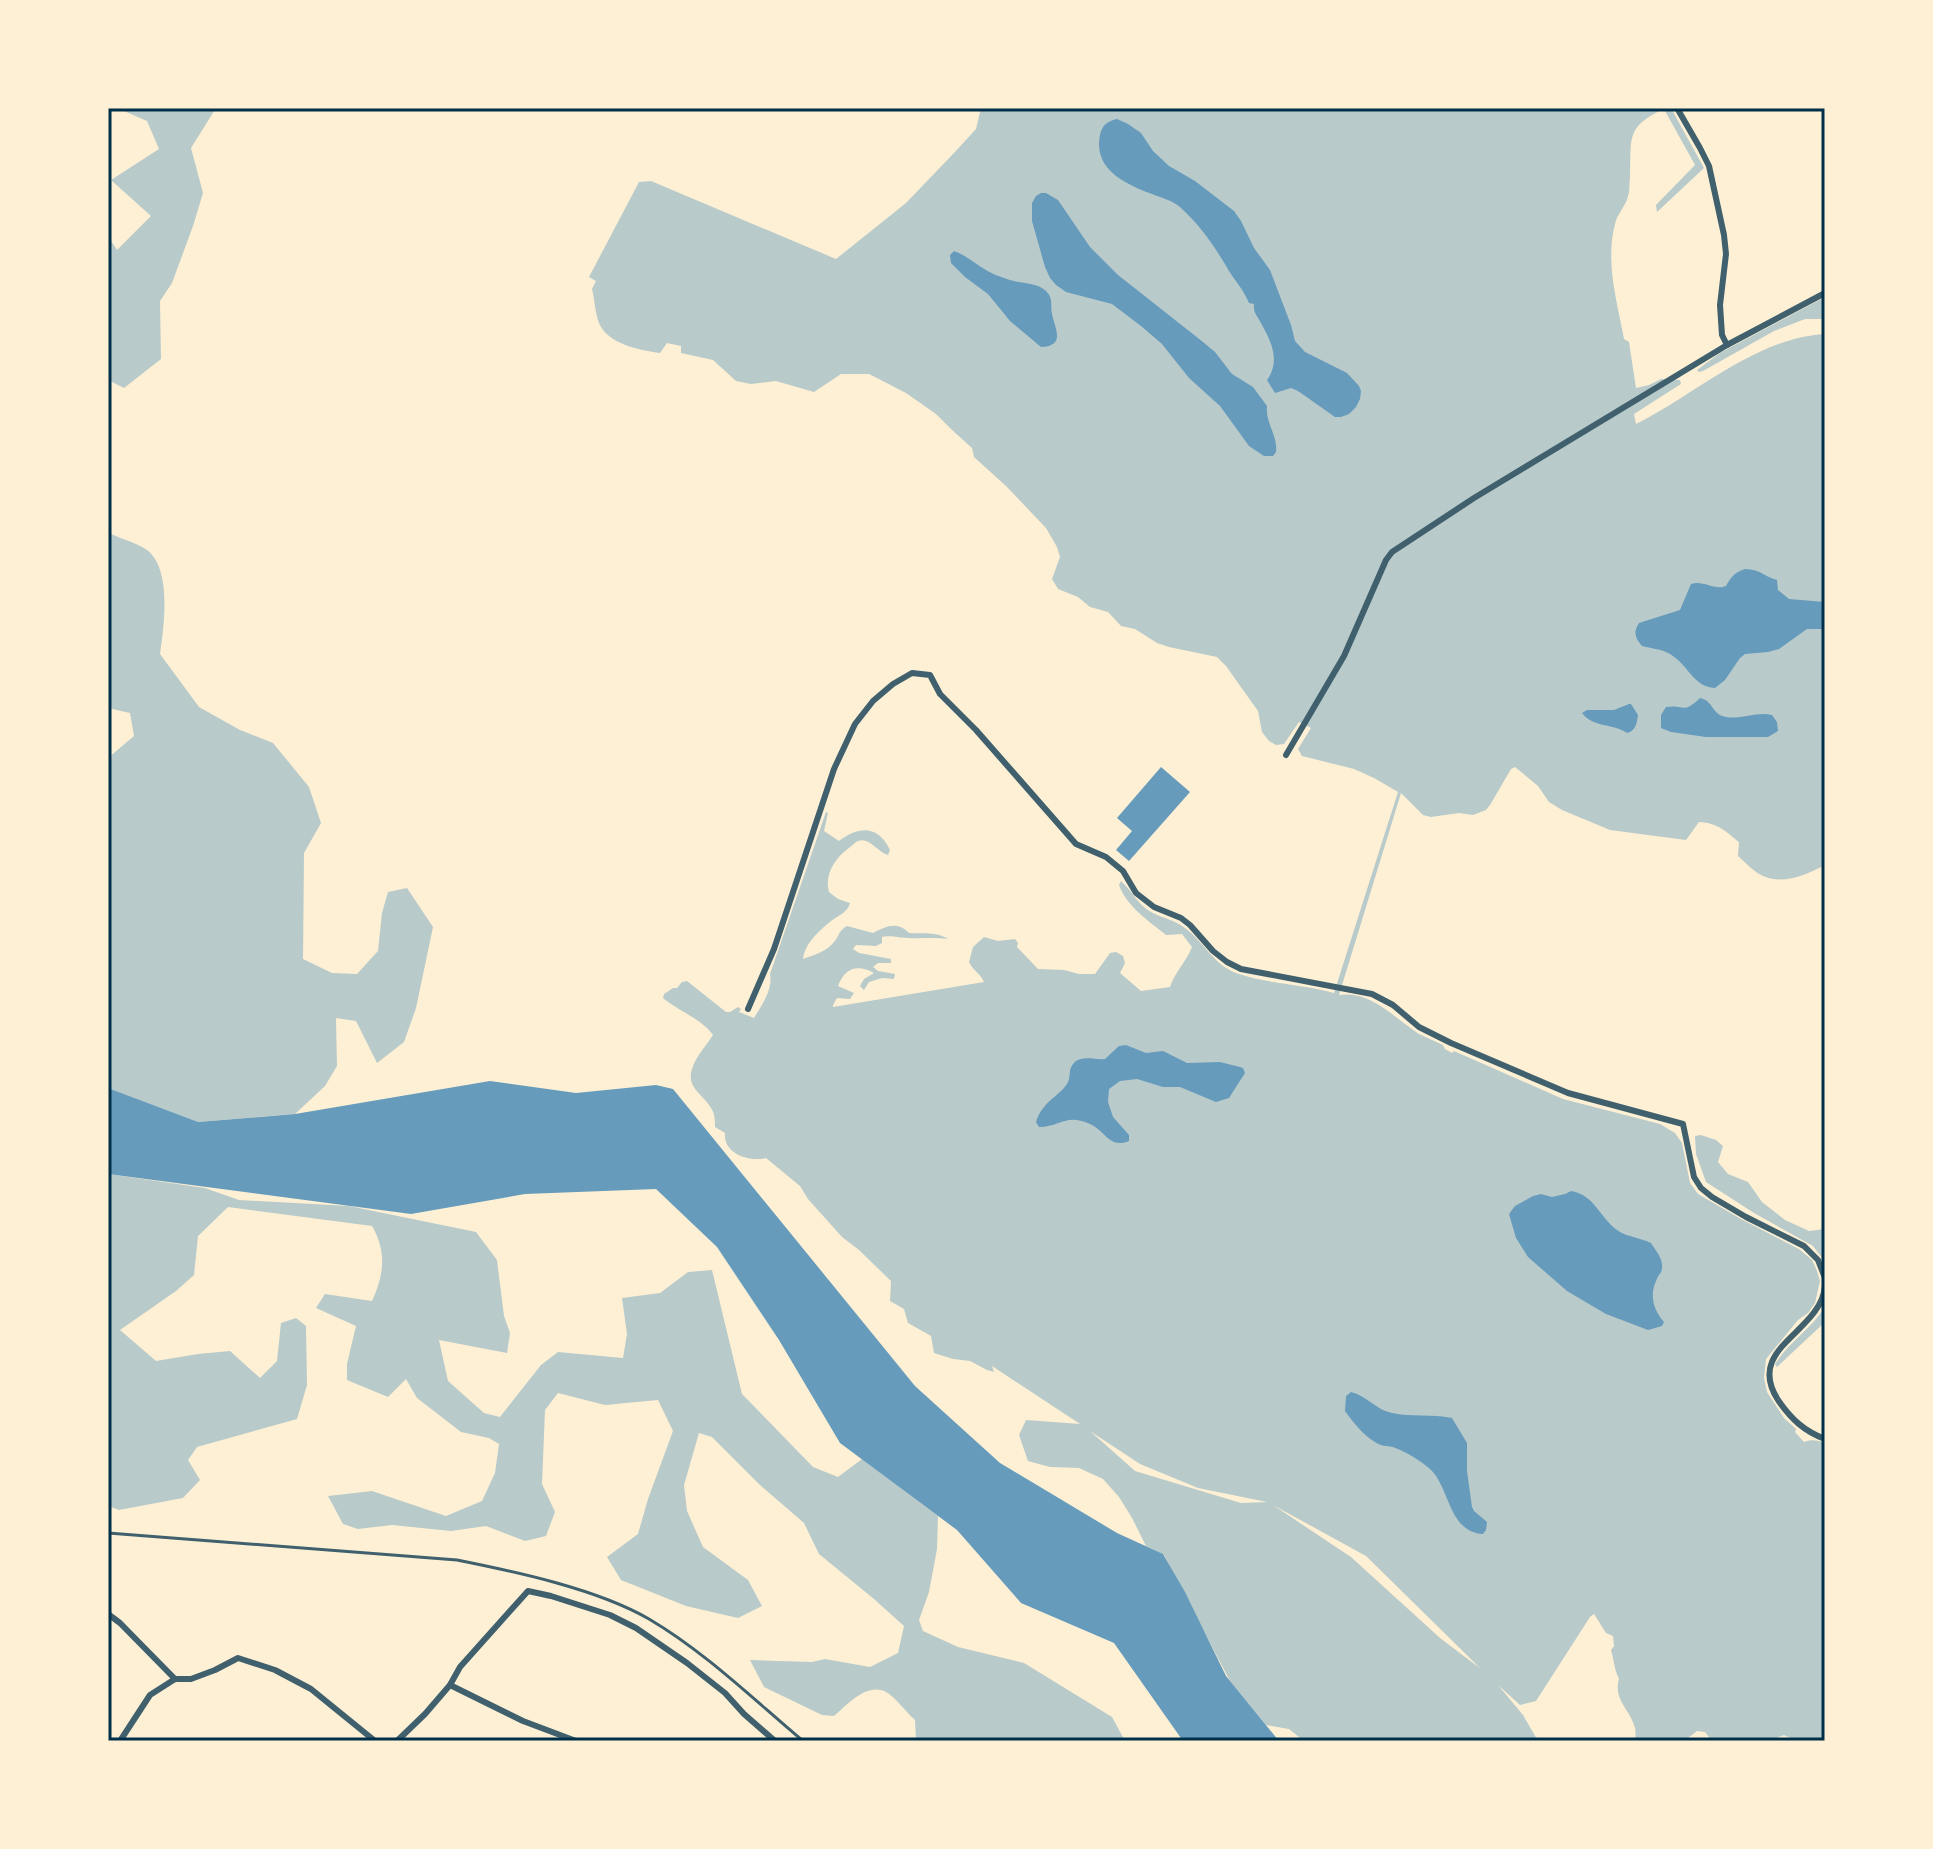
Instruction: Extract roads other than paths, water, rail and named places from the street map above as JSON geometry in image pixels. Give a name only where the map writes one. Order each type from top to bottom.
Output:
[{"type":"street","points":[[1677,108],[1709,166],[1724,235],[1726,254],[1720,305],[1722,335],[1727,345]]},
{"type":"street","points":[[1286,755],[1344,656],[1392,552],[1727,345],[1825,293]]},
{"type":"street","points":[[748,1009],[774,949],[834,769],[855,724],[873,701],[893,684],[912,673],[930,675],[940,694],[976,730],[1076,844],[1106,857],[1123,871],[1136,893],[1154,907],[1181,918],[1227,962],[1241,969],[1372,994],[1393,1005],[1419,1027],[1568,1093],[1683,1124],[1694,1177],[1701,1188],[1735,1210],[1804,1246],[1818,1260],[1825,1278]]},
{"type":"street","points":[[1825,1286],[1816,1312],[1771,1361],[1769,1379],[1772,1390],[1791,1417],[1804,1429],[1825,1439]]},
{"type":"street","points":[[397,1741],[425,1714],[450,1685],[460,1667],[528,1591],[610,1615],[636,1628],[725,1693],[775,1741]]},
{"type":"street","points":[[108,1614],[175,1679]]},
{"type":"street","points":[[120,1741],[150,1695],[175,1679],[191,1679],[238,1658],[275,1670],[311,1689],[375,1741]]},
{"type":"street","points":[[450,1685],[523,1721],[576,1741]]},
{"type":"lane","points":[[108,1533],[457,1560],[565,1586],[617,1603],[671,1633],[803,1741]]},
{"type":"water","points":[[1117,119],[1141,133],[1153,151],[1169,166],[1195,181],[1234,211],[1270,270],[1295,341],[1305,352],[1347,373],[1359,386],[1360,399],[1349,414],[1335,417],[1291,388],[1275,393],[1267,380],[1273,366],[1273,351],[1254,304],[1249,303],[1207,237],[1177,205],[1122,180],[1106,166],[1099,147],[1100,135],[1106,124]]},
{"type":"water","points":[[1041,193],[1058,200],[1090,247],[1118,275],[1215,352],[1232,374],[1253,387],[1267,406],[1276,446],[1273,456],[1264,456],[1249,446],[1220,406],[1141,326],[1112,304],[1066,292],[1056,285],[1045,267],[1032,221],[1032,203]]},
{"type":"water","points":[[954,251],[995,275],[1046,291],[1051,299],[1057,336],[1054,344],[1041,347],[1010,321],[988,294],[951,263],[950,255]]},
{"type":"water","points":[[1745,569],[1777,580],[1778,590],[1789,599],[1825,602],[1825,629],[1807,629],[1779,649],[1745,654],[1715,688],[1702,684],[1670,654],[1642,646],[1636,638],[1639,623],[1680,610],[1691,584],[1726,586],[1734,575]]},
{"type":"water","points":[[1700,698],[1726,717],[1772,715],[1778,731],[1768,737],[1706,737],[1661,728],[1661,715],[1666,707],[1687,708]]},
{"type":"water","points":[[1629,704],[1638,715],[1634,728],[1627,733],[1592,721],[1582,713],[1587,710],[1614,710]]},
{"type":"water","points":[[1161,767],[1190,792],[1129,861],[1116,850],[1132,831],[1117,818]]},
{"type":"water","points":[[1126,1045],[1146,1053],[1163,1051],[1187,1063],[1220,1062],[1243,1068],[1245,1073],[1229,1098],[1216,1102],[1180,1087],[1163,1087],[1137,1079],[1120,1081],[1109,1089],[1108,1102],[1113,1117],[1129,1135],[1129,1141],[1122,1143],[1112,1141],[1082,1121],[1069,1120],[1039,1127],[1036,1122],[1039,1115],[1065,1087],[1074,1063],[1084,1058],[1105,1059],[1119,1046]]},
{"type":"water","points":[[490,1081],[576,1093],[656,1085],[673,1089],[915,1386],[1000,1463],[1117,1533],[1163,1554],[1226,1676],[1279,1741],[1183,1741],[1114,1643],[1021,1603],[957,1530],[840,1443],[779,1340],[717,1247],[656,1189],[525,1194],[411,1214],[108,1174],[108,1088],[198,1122],[295,1114]]},
{"type":"water","points":[[1571,1191],[1586,1197],[1620,1232],[1651,1243],[1662,1264],[1653,1296],[1657,1312],[1664,1322],[1662,1326],[1648,1330],[1606,1314],[1567,1291],[1528,1257],[1516,1238],[1509,1214],[1515,1206],[1533,1196],[1541,1194],[1552,1197]]},
{"type":"water","points":[[1351,1392],[1392,1413],[1452,1418],[1467,1443],[1472,1507],[1487,1522],[1483,1534],[1463,1526],[1430,1469],[1403,1451],[1377,1443],[1358,1428],[1345,1411],[1346,1396]]}]
